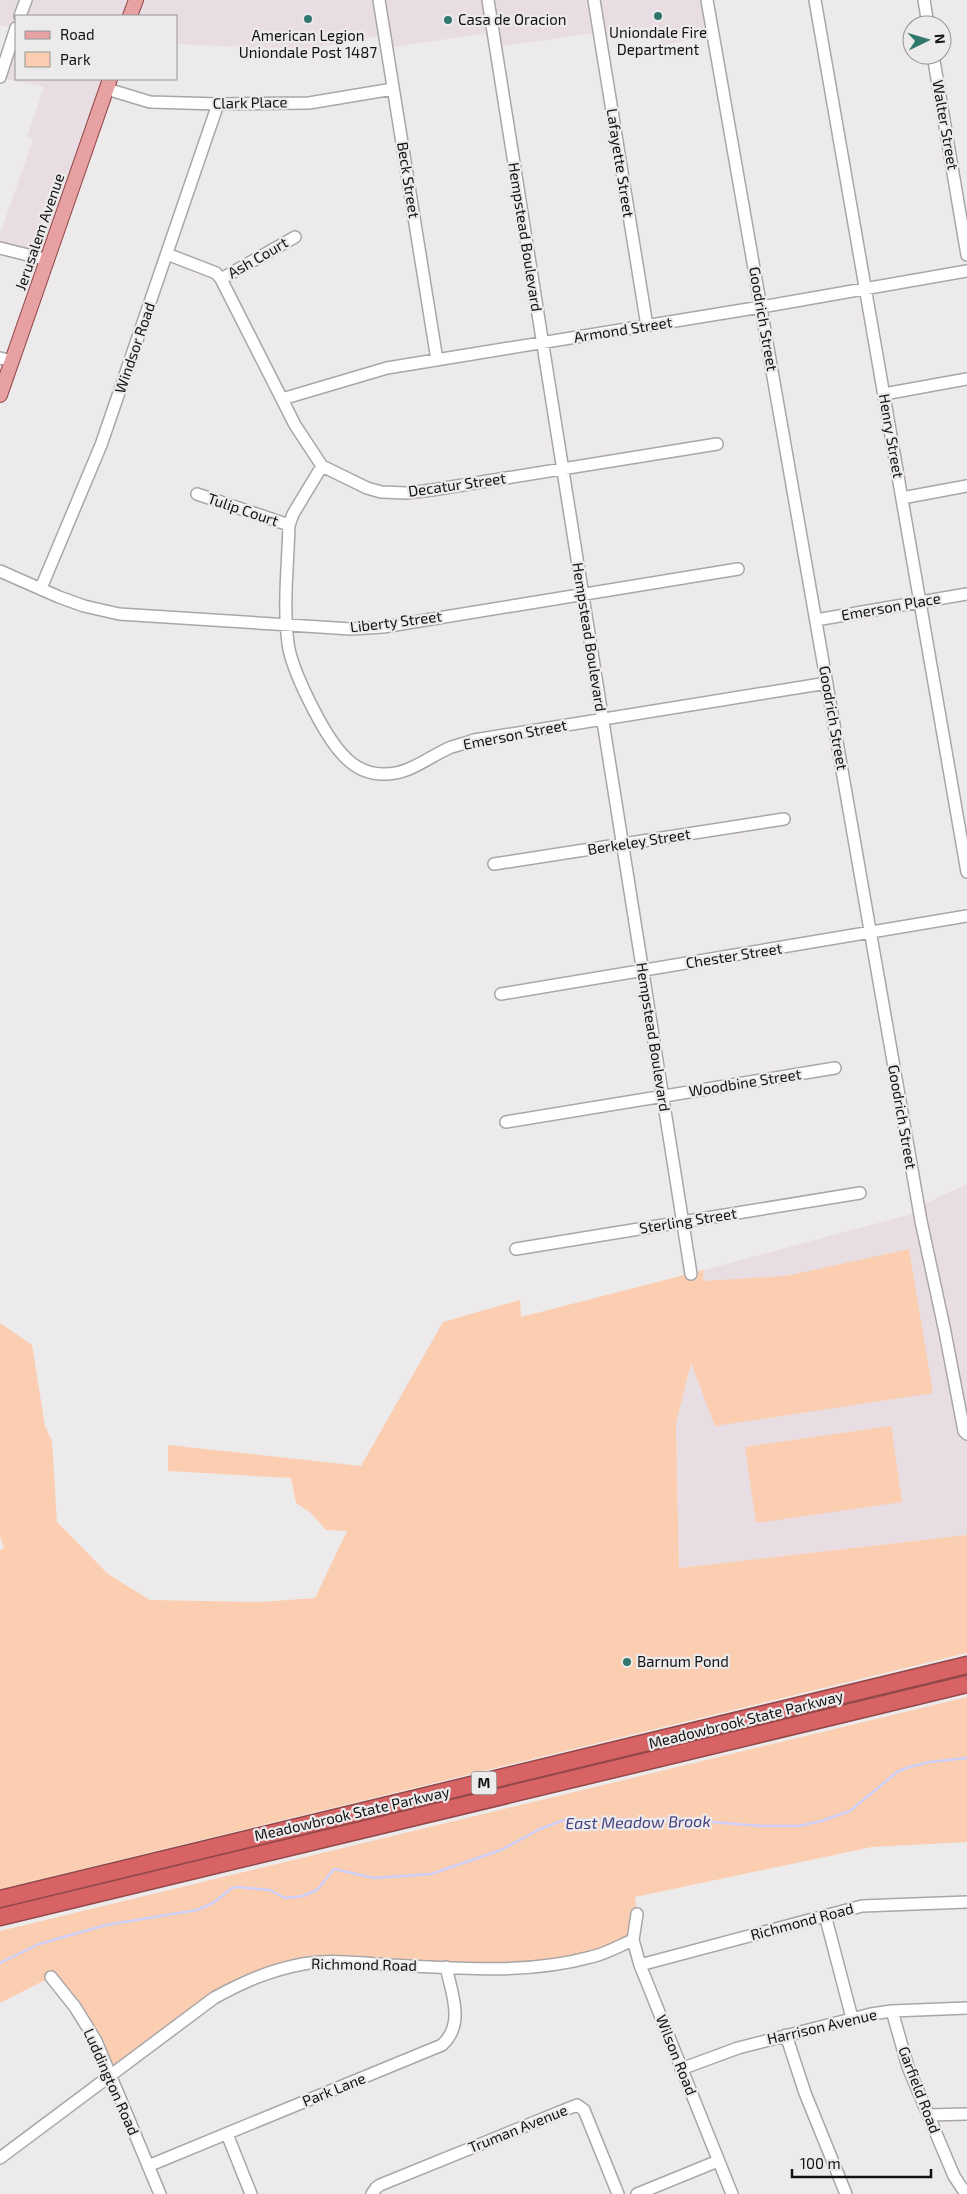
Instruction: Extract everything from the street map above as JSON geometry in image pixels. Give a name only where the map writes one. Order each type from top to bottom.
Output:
[{"type":"highway","name":"Meadowbrook State Parkway","points":[[0,1899],[744,1721],[967,1665]]},
{"type":"highway","name":"Meadowbrook State Parkway","points":[[0,1917],[967,1684]]},
{"type":"main road","points":[[130,15],[136,0]]},
{"type":"main road","name":"Jerusalem Avenue","points":[[0,395],[6,360],[48,260],[109,84]]},
{"type":"street","points":[[20,15],[26,0]]},
{"type":"street","name":"Beck Street","points":[[379,0],[437,360]]},
{"type":"street","name":"Hempstead Boulevard","points":[[488,0],[691,1274]]},
{"type":"street","name":"Lafayette Street","points":[[594,0],[647,326]]},
{"type":"street","name":"Goodrich Street","points":[[708,0],[921,1222],[964,1431],[967,1434]]},
{"type":"street","name":"Henry Street","points":[[815,0],[920,602],[962,811],[967,872]]},
{"type":"street","points":[[924,0],[926,15]]},
{"type":"street","points":[[0,76],[3,59],[15,30]]},
{"type":"street","name":"Walter Street","points":[[935,65],[967,255]]},
{"type":"street","name":"Clark Place","points":[[109,84],[150,102],[218,104],[309,102],[393,89]]},
{"type":"street","name":"Windsor Road","points":[[41,588],[101,445],[218,104]]},
{"type":"street","name":"Ash Court","points":[[221,279],[295,237]]},
{"type":"street","points":[[0,248],[48,260]]},
{"type":"street","points":[[167,254],[201,266],[216,273],[221,279],[295,425],[322,466]]},
{"type":"street","name":"Armond Street","points":[[282,399],[387,368],[761,308],[967,271]]},
{"type":"street","points":[[884,394],[967,379]]},
{"type":"street","name":"Decatur Street","points":[[322,466],[368,488],[397,493],[432,490],[717,444]]},
{"type":"street","name":"Emerson Street","points":[[322,466],[293,514],[289,526],[286,626],[288,646],[296,674],[315,711],[342,754],[358,768],[382,774],[400,773],[449,748],[474,740],[827,683]]},
{"type":"street","points":[[902,498],[967,486]]},
{"type":"street","name":"Tulip Court","points":[[198,494],[289,526]]},
{"type":"street","name":"Liberty Street","points":[[0,570],[84,606],[119,614],[351,629],[383,627],[738,569]]},
{"type":"street","name":"Emerson Place","points":[[816,620],[967,594]]},
{"type":"street","name":"Berkeley Street","points":[[494,864],[784,820]]},
{"type":"street","name":"Chester Street","points":[[501,994],[967,916]]},
{"type":"street","name":"Woodbine Street","points":[[506,1122],[835,1068]]},
{"type":"street","name":"Sterling Street","points":[[516,1249],[860,1193]]},
{"type":"street","name":"Richmond Road","points":[[640,1965],[862,1906],[967,1902]]},
{"type":"street","name":"Wilson Road","points":[[638,1914],[633,1940],[640,1965],[732,2194]]},
{"type":"street","points":[[825,1915],[852,2018]]},
{"type":"street","name":"Richmond Road","points":[[0,2158],[214,1998],[244,1982],[277,1969],[332,1962],[496,1970],[540,1967],[591,1957],[633,1940]]},
{"type":"street","name":"Park Lane","points":[[148,2166],[442,2044],[453,2032],[456,2017],[446,1967]]},
{"type":"street","name":"Luddington Road","points":[[50,1976],[81,2015],[96,2041],[160,2194]]},
{"type":"street","name":"Harrison Avenue","points":[[681,2069],[738,2048],[852,2018],[892,2011],[967,2008]]},
{"type":"street","name":"Garfield Road","points":[[892,2011],[905,2058],[928,2115],[954,2176],[966,2194]]},
{"type":"street","points":[[786,2035],[805,2093],[846,2194]]},
{"type":"street","name":"Truman Avenue","points":[[372,2194],[380,2185],[577,2105],[584,2110],[618,2194]]},
{"type":"street","points":[[928,2115],[967,2114]]},
{"type":"street","points":[[227,2134],[251,2194]]},
{"type":"street","points":[[638,2194],[718,2161]]},
{"type":"shaded area","points":[[0,0],[707,0],[714,33],[662,46],[659,32],[612,37],[595,33],[495,47],[493,38],[487,33],[387,48],[384,35],[304,50],[178,44],[178,15],[15,15],[15,29],[0,25]]},
{"type":"shaded area","points":[[15,32],[15,80],[110,80],[48,260],[0,248],[0,234],[33,140],[27,137],[44,87],[0,78]]},
{"type":"shaded area","points":[[967,1184],[967,1535],[679,1568],[676,1424],[712,1281],[703,1281],[704,1270],[919,1212],[918,1207]]},
{"type":"green space","points":[[909,1249],[933,1393],[715,1426],[691,1363],[676,1424],[679,1568],[967,1535],[967,1653],[0,1889],[0,1550],[4,1548],[0,1536],[0,1323],[32,1345],[45,1426],[52,1441],[57,1522],[108,1574],[150,1600],[261,1602],[315,1598],[347,1531],[326,1530],[311,1513],[296,1503],[291,1478],[168,1471],[168,1445],[361,1466],[443,1322],[520,1300],[521,1317],[704,1270],[703,1281],[786,1276]]},
{"type":"green space","points":[[891,1426],[902,1502],[756,1523],[745,1447]]},
{"type":"green space","points":[[967,1697],[967,1842],[872,1847],[635,1897],[637,1914],[633,1940],[540,1967],[333,1962],[244,1982],[111,2075],[51,1977],[0,2003],[0,1931]]},
{"type":"waterway","name":"East Meadow Brook","points":[[0,1963],[39,1944],[106,1925],[197,1910],[213,1903],[232,1888],[270,1890],[285,1898],[303,1896],[317,1890],[334,1869],[374,1878],[431,1874],[501,1850],[540,1829],[564,1820],[675,1819],[761,1826],[799,1826],[850,1811],[897,1772],[909,1767],[930,1762],[967,1758]]},
{"type":"place","name":"Uniondale Fire Department","points":[[658,16]]},
{"type":"place","name":"American Legion Uniondale Post 1487","points":[[308,19]]},
{"type":"place","name":"Casa de Oracion","points":[[448,20]]},
{"type":"place","name":"Barnum Pond","points":[[627,1662]]}]
